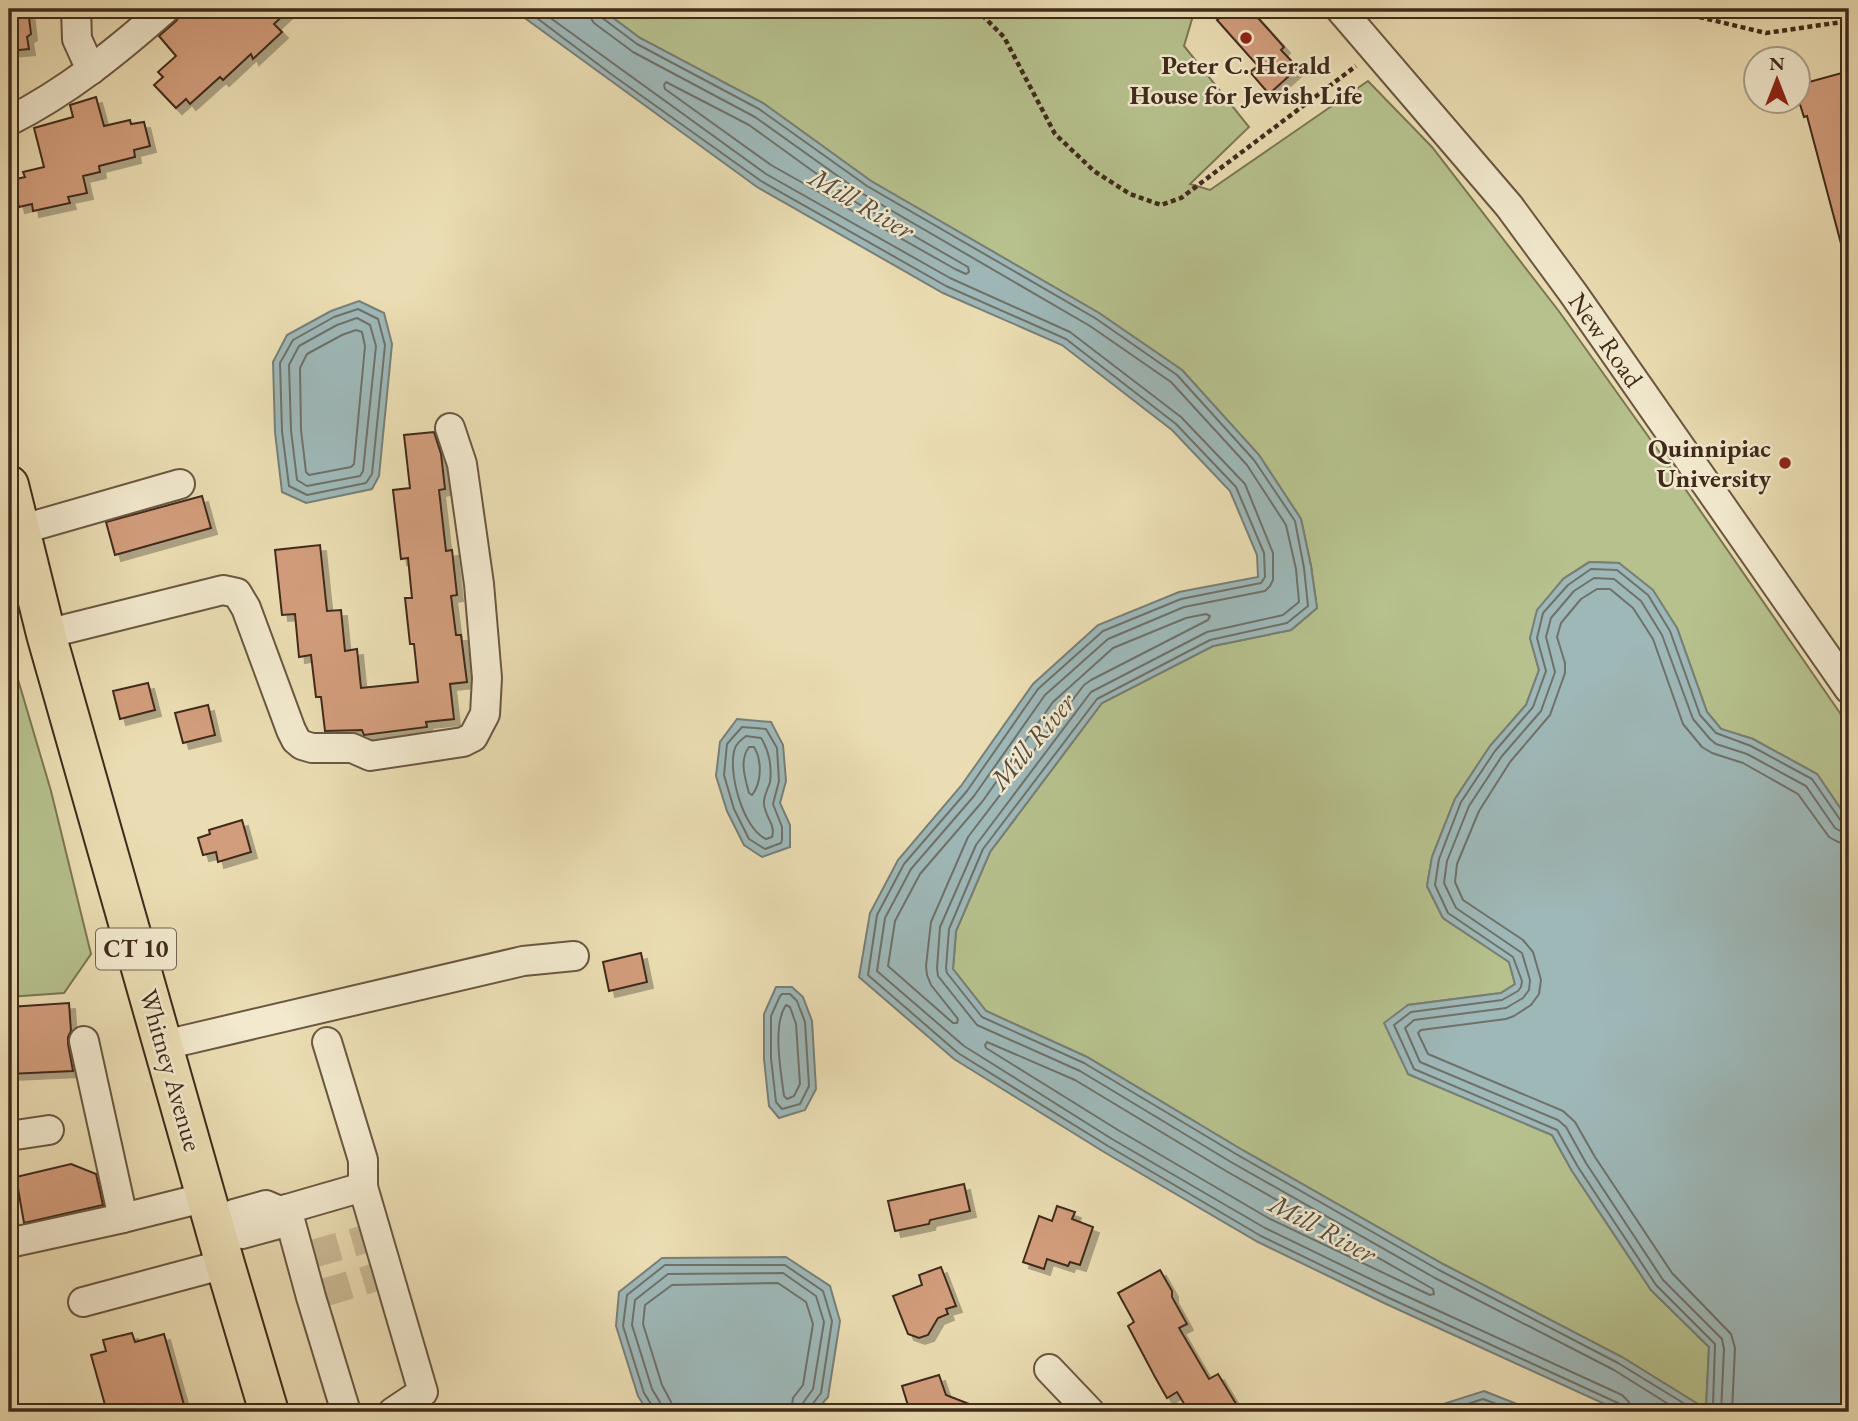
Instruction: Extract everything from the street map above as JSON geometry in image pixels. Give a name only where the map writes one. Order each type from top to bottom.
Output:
[{"type":"highway","name":"Whitney Avenue","points":[[9,485],[15,531],[270,1412]]},
{"type":"street","points":[[76,9],[77,39],[91,70]]},
{"type":"street","points":[[9,121],[39,106],[114,54],[165,9]]},
{"type":"street","name":"New Road","points":[[1340,9],[1517,217],[1849,689]]},
{"type":"street","points":[[46,634],[223,590],[237,593],[246,608],[291,730],[302,745],[312,748],[352,748],[370,756],[463,742],[473,737],[485,714],[487,678],[479,584],[468,504],[462,464],[450,428]]},
{"type":"street","points":[[15,531],[180,484]]},
{"type":"street","points":[[163,1045],[523,961],[574,956]]},
{"type":"street","points":[[85,1041],[123,1218]]},
{"type":"street","points":[[327,1042],[363,1160],[363,1187],[370,1237],[423,1392],[393,1412]]},
{"type":"street","points":[[9,1136],[49,1129]]},
{"type":"street","points":[[9,1243],[123,1218],[242,1234],[275,1225],[284,1210],[363,1187]]},
{"type":"street","points":[[284,1210],[306,1256],[346,1412]]},
{"type":"street","points":[[83,1302],[219,1230]]},
{"type":"street","points":[[1049,1369],[1090,1412]]},
{"type":"path","points":[[976,9],[1004,37],[1055,134],[1094,171],[1130,194],[1161,205],[1181,198],[1377,50]]},
{"type":"path","points":[[1675,9],[1766,33],[1849,21]]},
{"type":"green space","points":[[601,9],[1195,9],[1184,46],[1249,127],[1190,184],[1210,190],[1368,81],[1432,147],[1558,310],[1849,726],[1849,821],[1817,774],[1753,739],[1721,729],[1707,712],[1677,628],[1619,563],[1589,562],[1563,579],[1530,638],[1539,670],[1526,705],[1490,746],[1455,799],[1432,857],[1427,886],[1443,918],[1509,962],[1515,984],[1501,993],[1408,1005],[1408,1074],[1552,1135],[1572,1171],[1651,1290],[1709,1347],[1706,1409],[1622,1357],[1443,1264],[1239,1148],[1087,1057],[986,1011],[953,969],[956,931],[990,852],[1102,703],[1213,646],[1291,630],[1317,608],[1301,519],[1259,455],[1182,370],[1099,313],[871,181],[763,103],[640,38]]},
{"type":"green space","points":[[9,649],[51,791],[91,954],[64,993],[9,997]]},
{"type":"water","name":"Mill River","points":[[516,9],[601,9],[640,38],[763,103],[871,181],[1099,313],[1182,370],[1259,455],[1301,519],[1317,608],[1291,630],[1213,646],[1102,703],[990,852],[956,931],[953,969],[986,1011],[1087,1057],[1239,1148],[1443,1264],[1622,1357],[1706,1409],[1709,1347],[1651,1290],[1572,1171],[1552,1135],[1408,1074],[1384,1023],[1408,1005],[1501,993],[1515,984],[1509,962],[1443,918],[1427,886],[1432,857],[1455,799],[1490,746],[1526,705],[1539,670],[1530,638],[1537,610],[1563,579],[1590,562],[1619,563],[1653,590],[1677,628],[1707,712],[1721,729],[1753,739],[1817,774],[1849,821],[1849,1412],[1622,1412],[1258,1242],[1104,1152],[954,1059],[859,977],[870,913],[898,860],[961,786],[1033,684],[1098,625],[1179,592],[1258,577],[1257,555],[1230,491],[1172,430],[1062,345],[943,293],[757,187]]},
{"type":"water","points":[[359,301],[384,313],[392,344],[379,476],[372,489],[306,503],[282,492],[275,432],[273,362],[287,335],[331,311]]},
{"type":"water","points":[[737,719],[771,722],[783,745],[786,781],[780,803],[790,825],[790,847],[762,857],[744,845],[727,811],[716,776],[720,742]]},
{"type":"water","points":[[776,987],[792,987],[803,997],[812,1021],[816,1089],[805,1110],[779,1118],[769,1106],[764,1059],[764,1014]]},
{"type":"water","points":[[786,1257],[830,1286],[840,1321],[828,1397],[815,1412],[648,1412],[638,1396],[616,1326],[619,1292],[662,1258]]},
{"type":"water","points":[[1484,1391],[1537,1412],[1434,1412],[1440,1405]]},
{"type":"building","points":[[9,9],[28,9],[31,34],[27,37],[29,49],[9,51]]},
{"type":"building","points":[[181,9],[290,9],[274,24],[282,32],[253,59],[251,54],[223,80],[220,77],[190,104],[186,99],[176,108],[154,85],[163,77],[158,72],[176,56],[159,36],[176,21]]},
{"type":"building","points":[[1230,9],[1250,9],[1284,47],[1281,50],[1298,68],[1269,94],[1250,72],[1258,66],[1217,20]]},
{"type":"building","points":[[1849,71],[1849,250],[1843,251],[1807,116],[1812,116],[1812,81]]},
{"type":"building","points":[[96,97],[104,126],[130,120],[131,124],[144,122],[150,146],[134,150],[135,157],[99,166],[100,172],[83,176],[87,193],[68,197],[70,203],[33,211],[32,204],[19,207],[12,180],[25,177],[23,172],[44,167],[34,128],[73,117],[70,105]]},
{"type":"building","points":[[434,432],[441,454],[445,489],[439,490],[446,551],[452,550],[457,595],[451,596],[456,635],[461,635],[467,682],[450,684],[454,719],[426,722],[427,727],[364,735],[362,730],[325,731],[321,697],[316,697],[311,655],[299,657],[295,614],[282,615],[275,550],[320,545],[327,611],[341,610],[345,651],[357,649],[361,688],[418,682],[405,598],[412,598],[408,558],[401,559],[393,490],[410,488],[404,435]]},
{"type":"building","points":[[202,496],[211,528],[115,555],[106,522]]},
{"type":"building","points":[[148,683],[155,710],[120,719],[113,691]]},
{"type":"building","points":[[208,705],[215,735],[183,743],[175,713]]},
{"type":"building","points":[[242,820],[251,852],[218,862],[216,852],[203,855],[198,838],[210,834],[209,830]]},
{"type":"building","points":[[641,953],[647,982],[609,991],[603,962]]},
{"type":"building","points":[[69,1003],[71,1031],[68,1044],[73,1071],[9,1074],[9,1007]]},
{"type":"building","points":[[71,1164],[96,1174],[103,1205],[24,1223],[16,1177]]},
{"type":"building","points":[[964,1184],[970,1211],[895,1231],[888,1201]]},
{"type":"building","points":[[1057,1206],[1075,1212],[1072,1219],[1093,1227],[1080,1265],[1070,1262],[1068,1266],[1047,1259],[1044,1269],[1023,1262],[1039,1216],[1052,1221]]},
{"type":"building","points":[[941,1267],[956,1306],[946,1309],[948,1314],[938,1318],[928,1335],[919,1338],[908,1334],[893,1296],[922,1285],[919,1275]]},
{"type":"building","points":[[1160,1270],[1187,1324],[1179,1328],[1209,1379],[1218,1374],[1241,1412],[1189,1412],[1177,1392],[1167,1398],[1155,1377],[1128,1326],[1134,1322],[1118,1293]]},
{"type":"building","points":[[132,1333],[135,1342],[164,1334],[186,1412],[107,1412],[91,1355],[106,1351],[103,1340]]},
{"type":"building","points":[[939,1375],[946,1395],[987,1412],[910,1412],[902,1386]]},
{"type":"tunnel","points":[[312,1254],[362,1240]]},
{"type":"tunnel","points":[[323,1293],[373,1278]]},
{"type":"place","name":"Peter C. Herald House for Jewish Life","points":[[1246,38]]},
{"type":"place","name":"Quinnipiac University","points":[[1785,463]]}]
